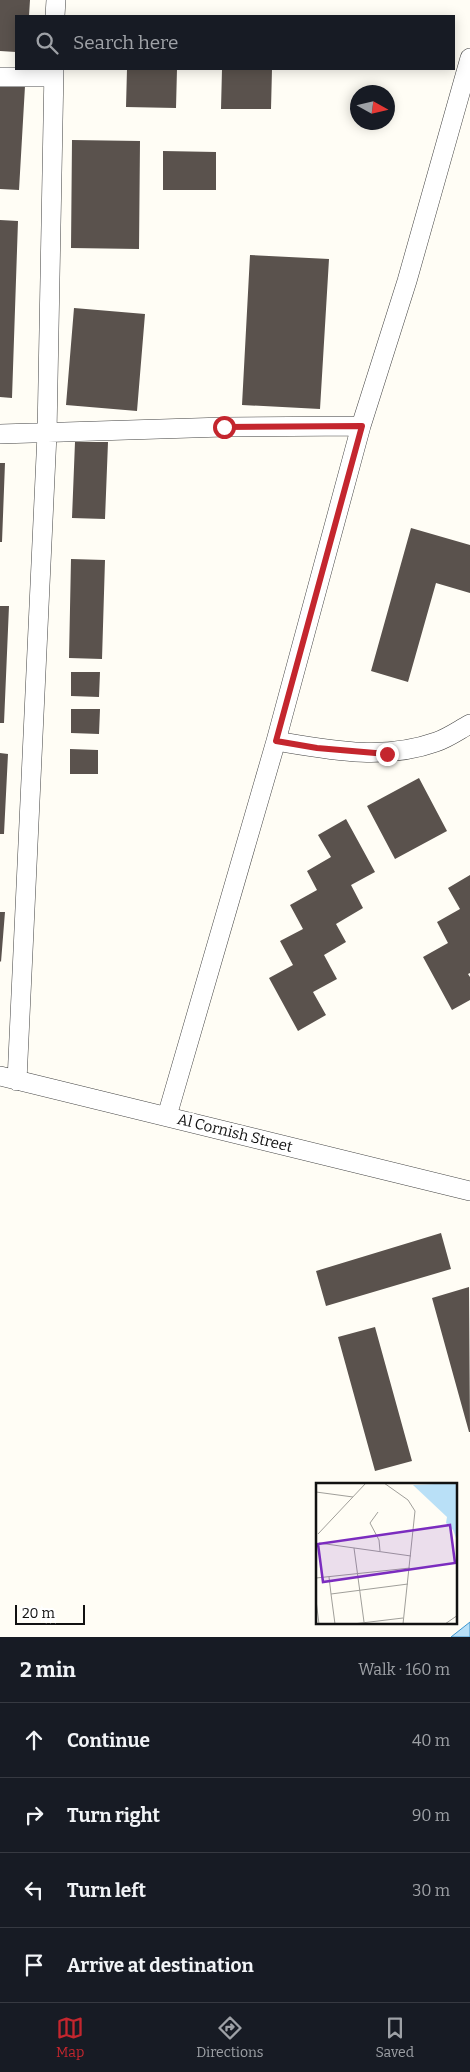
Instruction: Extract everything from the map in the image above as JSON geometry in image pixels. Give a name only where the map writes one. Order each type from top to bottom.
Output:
[{"type":"street","points":[[55,15],[56,0]]},
{"type":"street","points":[[166,1116],[276,741],[362,426],[407,281],[470,58]]},
{"type":"street","points":[[0,77],[54,73],[46,434],[8,1078]]},
{"type":"street","points":[[0,434],[224,427],[362,426]]},
{"type":"street","points":[[276,741],[317,748],[387,754],[411,750],[438,742],[470,724]]},
{"type":"street","name":"Al Cornish Street","points":[[8,1078],[470,1191]]},
{"type":"water","points":[[470,1622],[470,1637],[451,1637]]},
{"type":"building","points":[[0,0],[30,0],[29,15],[15,15],[15,52],[0,51]]},
{"type":"building","points":[[127,70],[177,70],[176,108],[126,107]]},
{"type":"building","points":[[222,70],[272,70],[271,109],[221,109]]},
{"type":"building","points":[[0,85],[25,86],[19,190],[0,189]]},
{"type":"building","points":[[72,140],[140,141],[139,249],[71,248]]},
{"type":"building","points":[[163,151],[216,152],[216,190],[163,190]]},
{"type":"building","points":[[0,220],[18,221],[12,398],[0,397]]},
{"type":"building","points":[[250,255],[329,259],[320,409],[242,405]]},
{"type":"building","points":[[74,308],[145,314],[137,411],[66,405]]},
{"type":"building","points":[[75,442],[108,442],[105,519],[72,518]]},
{"type":"building","points":[[0,463],[5,463],[2,542],[0,542]]},
{"type":"building","points":[[411,528],[470,545],[470,593],[436,583],[408,682],[371,671]]},
{"type":"building","points":[[71,559],[105,560],[102,659],[69,658]]},
{"type":"building","points":[[0,606],[9,606],[4,723],[0,723]]},
{"type":"building","points":[[71,672],[100,672],[99,697],[71,696]]},
{"type":"building","points":[[71,709],[100,709],[99,734],[71,733]]},
{"type":"building","points":[[70,749],[98,750],[98,774],[70,774]]},
{"type":"building","points":[[0,753],[8,754],[4,834],[0,834]]},
{"type":"building","points":[[419,778],[447,831],[395,859],[367,806]]},
{"type":"building","points":[[346,819],[375,872],[351,885],[363,908],[336,924],[346,942],[324,955],[337,979],[313,992],[326,1015],[298,1031],[269,978],[293,965],[280,941],[303,929],[290,905],[317,890],[307,871],[331,857],[318,835]]},
{"type":"building","points":[[470,875],[470,973],[468,974],[470,977],[470,1000],[452,1010],[423,957],[448,943],[437,922],[460,909],[448,888]]},
{"type":"building","points":[[0,912],[5,912],[1,962],[0,961]]},
{"type":"building","points":[[441,1233],[451,1269],[326,1306],[316,1271]]},
{"type":"building","points":[[469,1287],[470,1432],[432,1298]]},
{"type":"building","points":[[375,1327],[412,1461],[375,1471],[338,1337]]},
{"type":"route","points":[[224,427],[362,426],[276,741],[317,748],[387,754]]}]
